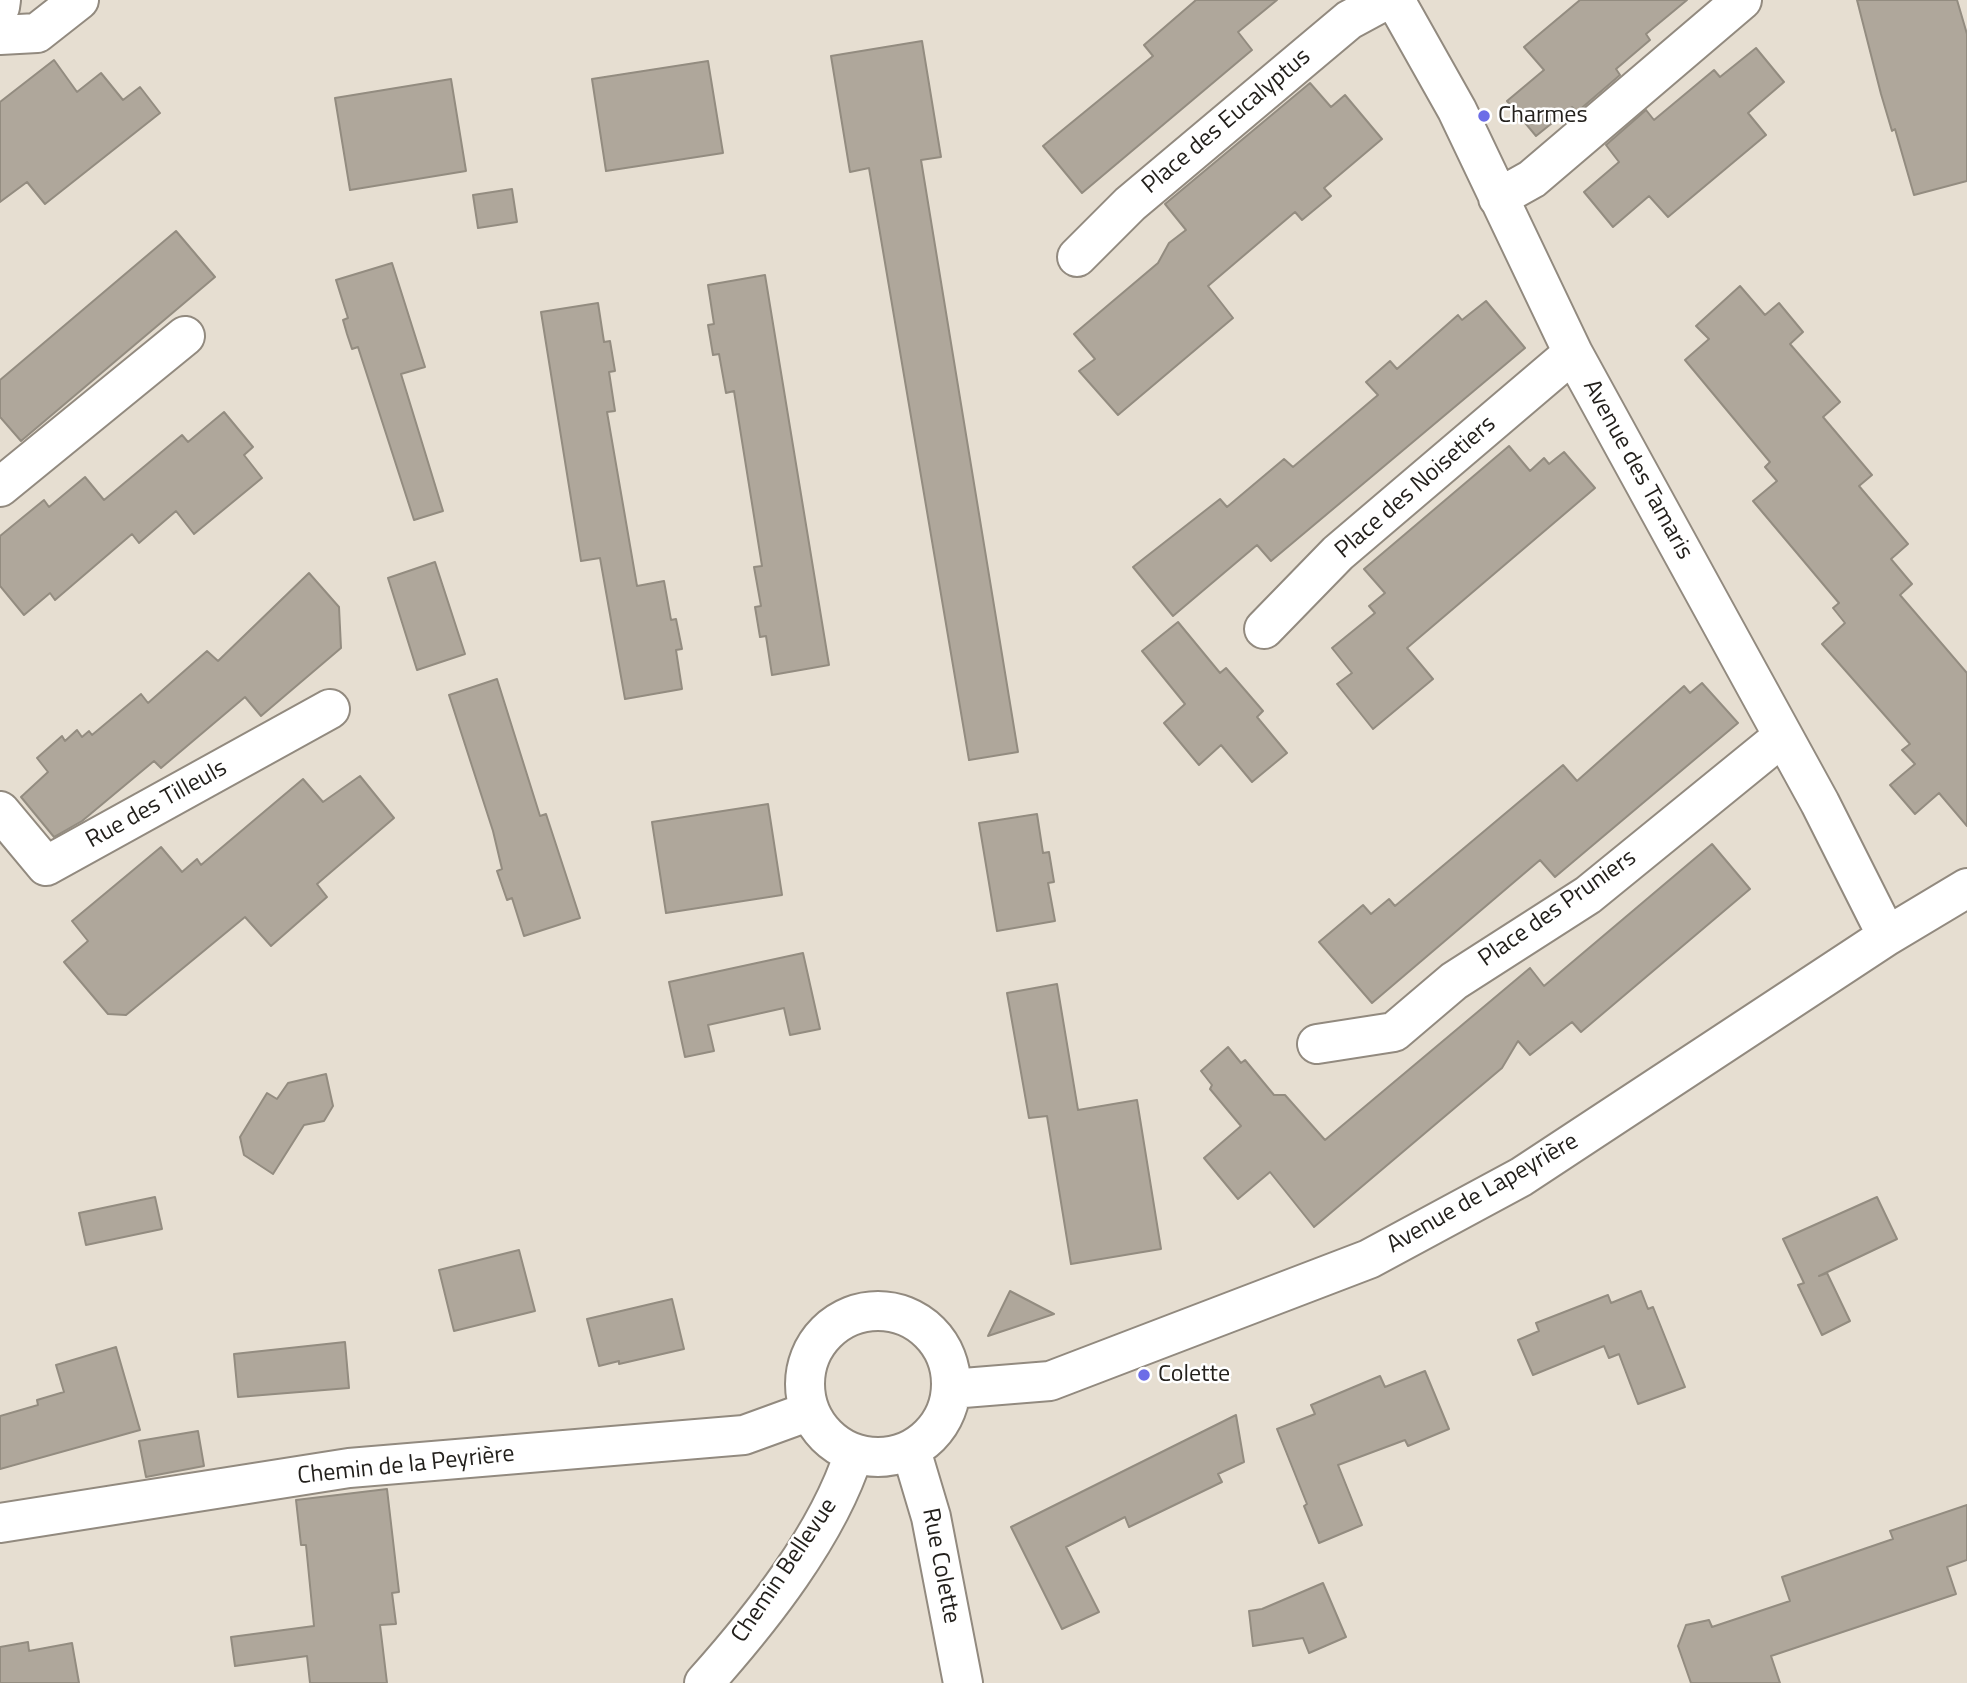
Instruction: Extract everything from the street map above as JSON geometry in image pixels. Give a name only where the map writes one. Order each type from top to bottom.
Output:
[{"type":"street","points":[[0,7],[1,0]]},
{"type":"street","points":[[0,35],[37,33],[79,0]]},
{"type":"street","name":"Place des Eucalyptus","points":[[1077,257],[1130,204],[1349,20],[1386,0]]},
{"type":"street","name":"Avenue des Tamaris","points":[[1395,0],[1457,110],[1573,353],[1887,936]]},
{"type":"street","points":[[1498,198],[1532,179],[1742,0]]},
{"type":"street","points":[[0,488],[185,337]]},
{"type":"street","name":"Place des Noisetiers","points":[[1264,629],[1338,553],[1573,353]]},
{"type":"street","name":"Rue des Tilleuls","points":[[0,811],[46,866],[330,709]]},
{"type":"street","name":"Place des Pruniers","points":[[1317,1044],[1394,1032],[1454,981],[1588,895],[1782,737]]},
{"type":"street","name":"Avenue de Lapeyrière","points":[[951,1390],[1050,1381],[1370,1259],[1521,1177],[1887,936],[1967,888]]},
{"type":"street","points":[[869,1311],[902,1315],[929,1332],[946,1358],[951,1390],[939,1425],[911,1450],[873,1457],[854,1453],[827,1437],[810,1411],[805,1389],[807,1367],[815,1347],[839,1323],[869,1311]]},
{"type":"street","name":"Chemin de la Peyrière","points":[[0,1523],[349,1468],[744,1435],[810,1411]]},
{"type":"street","name":"Rue Colette","points":[[911,1450],[931,1517],[963,1683]]},
{"type":"street","name":"Chemin Bellevue","points":[[704,1683],[805,1550],[830,1511],[854,1453]]},
{"type":"building","points":[[1196,0],[1277,0],[1238,32],[1252,50],[1082,193],[1043,146],[1153,56],[1144,45]]},
{"type":"building","points":[[1580,0],[1687,0],[1646,34],[1650,40],[1616,69],[1620,75],[1577,112],[1572,107],[1536,136],[1507,101],[1544,70],[1524,47]]},
{"type":"building","points":[[1857,0],[1957,0],[1967,34],[1967,181],[1914,195],[1895,129],[1892,131],[1881,94]]},
{"type":"building","points":[[922,41],[941,157],[921,160],[1018,752],[969,760],[869,168],[850,172],[831,56]]},
{"type":"building","points":[[1756,48],[1784,82],[1748,113],[1766,135],[1668,217],[1649,196],[1613,227],[1584,192],[1619,162],[1606,145],[1646,110],[1654,120],[1714,70],[1720,77]]},
{"type":"building","points":[[54,60],[77,92],[101,73],[123,100],[140,87],[160,113],[45,204],[27,182],[0,202],[0,102]]},
{"type":"building","points":[[708,61],[723,153],[606,171],[592,79]]},
{"type":"building","points":[[451,79],[466,171],[350,190],[335,98]]},
{"type":"building","points":[[1310,83],[1331,107],[1345,95],[1382,139],[1324,188],[1331,196],[1302,220],[1295,212],[1208,286],[1233,318],[1118,415],[1079,371],[1095,359],[1074,334],[1158,263],[1169,243],[1186,230],[1165,204]]},
{"type":"building","points":[[512,189],[517,222],[478,228],[473,195]]},
{"type":"building","points":[[176,231],[215,277],[21,441],[0,417],[0,380]]},
{"type":"building","points":[[392,263],[425,367],[401,374],[443,511],[414,520],[358,347],[352,349],[347,334],[343,320],[348,318],[336,280]]},
{"type":"building","points":[[765,275],[829,665],[772,675],[766,636],[760,637],[755,607],[761,606],[754,567],[762,566],[734,391],[726,393],[719,354],[713,355],[708,325],[714,324],[708,285]]},
{"type":"building","points":[[1740,286],[1765,315],[1779,303],[1803,332],[1790,344],[1840,402],[1823,417],[1872,475],[1859,486],[1908,544],[1891,559],[1912,584],[1900,595],[1967,673],[1967,826],[1939,793],[1915,814],[1890,785],[1915,764],[1902,750],[1910,744],[1822,644],[1845,623],[1833,608],[1839,603],[1753,501],[1777,481],[1765,467],[1770,462],[1685,360],[1709,339],[1696,326]]},
{"type":"building","points":[[1486,301],[1525,348],[1271,561],[1257,545],[1173,616],[1133,567],[1220,499],[1227,507],[1284,459],[1293,467],[1378,395],[1366,382],[1390,361],[1397,369],[1458,315],[1462,320]]},
{"type":"building","points":[[598,303],[604,342],[610,341],[615,371],[609,372],[615,411],[607,412],[637,586],[664,581],[671,620],[676,619],[682,649],[676,650],[682,689],[625,699],[600,558],[581,561],[541,312]]},
{"type":"building","points":[[224,412],[253,447],[244,455],[262,478],[194,534],[176,511],[139,543],[132,534],[55,600],[50,593],[24,615],[0,586],[0,536],[44,500],[49,507],[85,477],[104,500],[182,435],[188,442]]},
{"type":"building","points":[[1509,446],[1530,471],[1544,458],[1549,464],[1564,452],[1595,488],[1407,648],[1433,679],[1373,729],[1337,684],[1352,673],[1332,648],[1375,613],[1369,606],[1385,593],[1364,569]]},
{"type":"building","points":[[435,562],[465,654],[417,670],[388,578]]},
{"type":"building","points":[[309,573],[339,607],[341,648],[261,716],[245,697],[161,768],[154,761],[82,821],[54,837],[21,797],[48,772],[37,758],[62,736],[65,741],[77,730],[82,737],[89,731],[92,735],[141,694],[148,703],[207,651],[218,661]]},
{"type":"building","points":[[1178,622],[1220,673],[1226,668],[1263,711],[1257,717],[1287,753],[1252,782],[1221,745],[1199,765],[1164,723],[1185,704],[1142,651]]},
{"type":"building","points":[[497,679],[540,816],[546,814],[580,918],[524,936],[512,898],[507,900],[497,871],[502,869],[493,831],[449,695]]},
{"type":"building","points":[[1702,683],[1738,723],[1555,877],[1540,860],[1372,1003],[1319,942],[1363,905],[1371,914],[1389,899],[1395,906],[1563,765],[1577,781],[1684,686],[1690,693]]},
{"type":"building","points":[[360,776],[394,818],[317,884],[327,897],[271,946],[245,917],[126,1015],[108,1014],[64,962],[88,941],[72,921],[161,847],[182,872],[197,859],[201,865],[303,779],[323,802]]},
{"type":"building","points":[[768,804],[782,895],[666,913],[652,822]]},
{"type":"building","points":[[1037,814],[1043,853],[1049,852],[1054,882],[1048,883],[1055,921],[997,931],[979,823]]},
{"type":"building","points":[[1712,844],[1750,889],[1581,1032],[1572,1022],[1530,1055],[1518,1041],[1502,1068],[1314,1227],[1270,1172],[1238,1199],[1204,1158],[1241,1126],[1210,1089],[1212,1085],[1201,1071],[1228,1047],[1241,1063],[1245,1060],[1274,1095],[1285,1095],[1325,1140],[1530,968],[1544,986]]},
{"type":"building","points":[[803,953],[820,1029],[790,1035],[784,1008],[708,1025],[714,1051],[685,1057],[669,982]]},
{"type":"building","points":[[1057,984],[1078,1110],[1137,1100],[1161,1249],[1071,1264],[1047,1116],[1029,1118],[1007,993]]},
{"type":"building","points":[[326,1074],[333,1106],[324,1121],[304,1125],[273,1174],[244,1155],[240,1137],[267,1093],[277,1099],[288,1083]]},
{"type":"building","points":[[155,1197],[162,1229],[86,1245],[79,1213]]},
{"type":"building","points":[[1877,1197],[1897,1239],[1819,1276],[1827,1273],[1850,1321],[1822,1335],[1798,1285],[1804,1283],[1783,1239]]},
{"type":"building","points":[[519,1250],[535,1311],[454,1331],[439,1270]]},
{"type":"building","points":[[1010,1291],[1054,1314],[988,1336]]},
{"type":"building","points":[[1641,1291],[1648,1309],[1653,1307],[1685,1387],[1638,1404],[1619,1354],[1609,1358],[1604,1346],[1533,1375],[1518,1340],[1539,1331],[1536,1323],[1608,1295],[1611,1303]]},
{"type":"building","points":[[672,1299],[684,1349],[599,1366],[587,1319]]},
{"type":"building","points":[[345,1342],[349,1388],[238,1397],[234,1354]]},
{"type":"building","points":[[116,1347],[140,1430],[0,1469],[0,1416],[38,1405],[37,1400],[64,1392],[56,1365]]},
{"type":"building","points":[[1425,1371],[1449,1429],[1408,1446],[1405,1440],[1338,1465],[1362,1525],[1319,1543],[1304,1506],[1307,1504],[1277,1429],[1315,1414],[1311,1405],[1380,1376],[1385,1387]]},
{"type":"building","points":[[1236,1415],[1244,1462],[1218,1474],[1222,1482],[1129,1527],[1125,1517],[1066,1547],[1099,1612],[1062,1629],[1011,1527]]},
{"type":"building","points":[[198,1431],[204,1466],[146,1477],[139,1441]]},
{"type":"building","points":[[387,1489],[399,1592],[392,1593],[396,1624],[380,1625],[387,1683],[310,1683],[307,1656],[235,1666],[231,1637],[314,1626],[306,1545],[301,1545],[296,1500]]},
{"type":"building","points":[[1967,1505],[1967,1560],[1947,1567],[1956,1594],[1771,1656],[1780,1683],[1691,1683],[1678,1646],[1686,1625],[1709,1620],[1712,1627],[1790,1601],[1782,1577],[1893,1539],[1890,1531]]},
{"type":"building","points":[[1323,1583],[1346,1637],[1309,1653],[1303,1638],[1253,1646],[1249,1611],[1262,1609]]},
{"type":"building","points":[[28,1642],[29,1651],[72,1643],[79,1683],[0,1683],[0,1647]]},
{"type":"place","name":"Charmes","points":[[1484,116]]},
{"type":"place","name":"Colette","points":[[1144,1375]]}]
